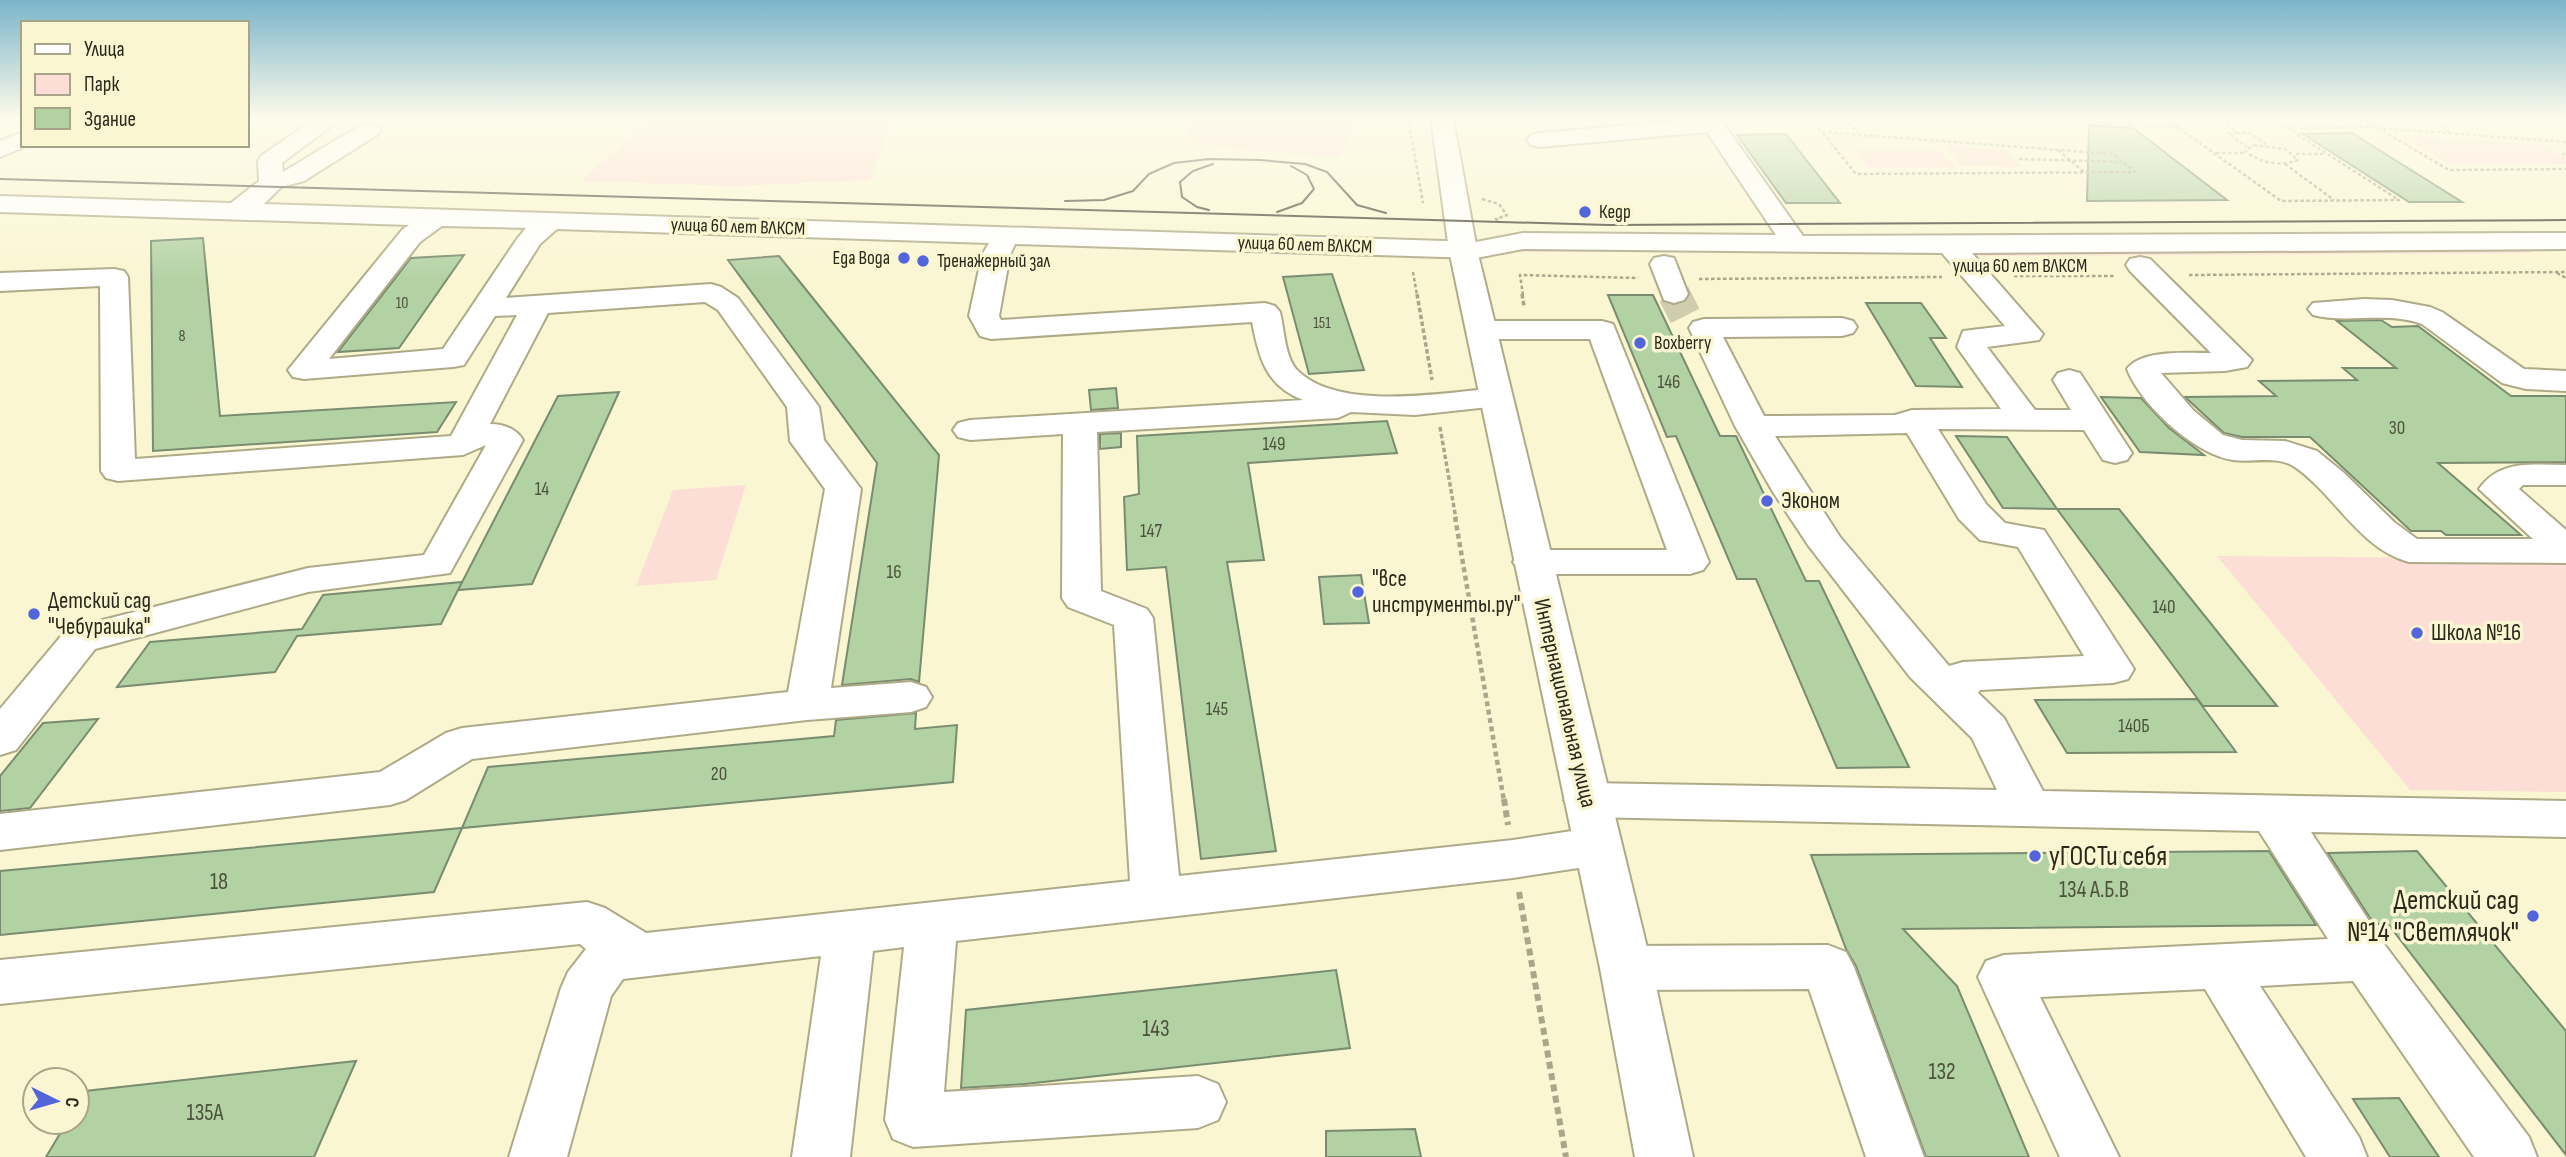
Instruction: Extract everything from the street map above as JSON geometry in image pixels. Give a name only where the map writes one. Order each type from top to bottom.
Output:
[{"type":"street","points":[[271,172],[272,182]]},
{"type":"street","points":[[237,211],[258,197],[272,182],[301,172]]},
{"type":"street","name":"Интернациональная улица","points":[[1449,172],[1449,180],[1469,250],[1482,330],[1532,562],[1626,968],[1664,1157]]},
{"type":"street","points":[[1746,172],[1795,243]]},
{"type":"street","name":"улица 60 лет ВЛКСМ","points":[[0,204],[550,222],[860,243],[1006,235],[1420,258],[1523,241],[1795,243],[1959,256],[2140,265],[2563,264]]},
{"type":"street","points":[[435,218],[411,236],[304,370],[453,358],[530,239],[550,222]]},
{"type":"street","points":[[1006,235],[996,255],[984,316],[991,330],[1265,312],[1281,372],[1300,388],[1326,398],[1381,406]]},
{"type":"street","name":"улица 60 лет ВЛКСМ","points":[[1469,250],[1513,264],[1664,264],[2526,241],[2563,264]]},
{"type":"street","points":[[1959,256],[2028,334],[1974,337],[1972,347],[2025,419]]},
{"type":"street","points":[[1664,264],[1688,313],[1791,492],[1827,545],[1925,667],[1989,729],[2030,810]]},
{"type":"street","points":[[2140,265],[2236,360],[2160,365],[2143,369],[2147,379],[2207,440],[2223,448],[2288,451],[2303,457],[2319,468],[2393,542],[2409,550],[2566,550]]},
{"type":"street","points":[[0,282],[114,277],[118,471],[463,445],[537,305]]},
{"type":"street","points":[[487,308],[711,293],[728,304],[803,407],[807,441],[843,489],[807,705]]},
{"type":"street","points":[[2323,309],[2396,309],[2419,312],[2432,318],[2513,376],[2566,381]]},
{"type":"street","points":[[1688,313],[1842,327]]},
{"type":"street","points":[[1482,330],[1602,330],[1690,562],[1532,562]]},
{"type":"street","points":[[2069,380],[2115,453]]},
{"type":"street","points":[[970,430],[1496,398]]},
{"type":"street","points":[[1752,426],[1899,425],[1916,420],[2094,419]]},
{"type":"street","points":[[1916,420],[1972,511],[1993,532],[2031,538],[2113,669],[1963,676],[1956,697]]},
{"type":"street","points":[[1080,425],[1082,598],[1133,618],[1156,898]]},
{"type":"street","points":[[0,739],[82,639],[308,580],[437,565],[506,440],[495,434],[468,437]]},
{"type":"street","points":[[2566,475],[2515,475],[2497,489],[2566,550]]},
{"type":"street","points":[[0,832],[390,788],[462,744],[807,705],[911,697]]},
{"type":"street","points":[[538,1157],[587,988],[608,959],[1513,859],[1592,823],[2030,810],[2566,819]]},
{"type":"street","points":[[2273,814],[2328,895],[2366,959],[2508,1157]]},
{"type":"street","points":[[0,982],[587,923],[638,955]]},
{"type":"street","points":[[932,923],[912,1120],[1198,1102]]},
{"type":"street","points":[[821,1157],[850,932]]},
{"type":"street","points":[[2090,1157],[2004,977],[2366,959]]},
{"type":"street","points":[[2219,966],[2338,1157]]},
{"type":"street","points":[[1626,968],[1828,967],[1895,1157]]},
{"type":"path","points":[[1413,172],[1436,403],[1566,1157]]},
{"type":"path","points":[[1854,172],[2135,172]]},
{"type":"path","points":[[2241,172],[2281,201],[2399,200],[2356,172]]},
{"type":"path","points":[[2295,172],[2336,201]]},
{"type":"green space","points":[[591,172],[873,172],[870,180],[733,186],[581,181]]},
{"type":"green space","points":[[1936,247],[1939,250],[1518,252],[1520,249]]},
{"type":"green space","points":[[2526,249],[2532,253],[1978,256],[1975,252]]},
{"type":"green space","points":[[746,485],[716,580],[636,586],[673,490]]},
{"type":"green space","points":[[2217,556],[2566,559],[2566,792],[2410,790]]},
{"type":"building","points":[[1764,172],[1816,172],[1840,203],[1786,203]]},
{"type":"building","points":[[2088,172],[2190,172],[2227,200],[2087,201]]},
{"type":"building","points":[[2362,172],[2414,172],[2462,202],[2409,202]]},
{"type":"building","points":[[203,238],[220,416],[456,402],[437,432],[153,451],[151,241]]},
{"type":"building","points":[[464,255],[399,348],[338,352],[411,258]]},
{"type":"building","points":[[779,256],[939,455],[919,682],[911,679],[842,685],[877,463],[728,260]]},
{"type":"building","points":[[1332,274],[1364,370],[1309,374],[1283,277]]},
{"type":"building","points":[[1608,295],[1653,295],[1720,436],[1736,436],[1806,581],[1819,581],[1909,767],[1837,768],[1756,579],[1737,579],[1676,436],[1667,437]]},
{"type":"building","points":[[1866,303],[1921,303],[1946,338],[1930,338],[1962,387],[1916,386]]},
{"type":"building","points":[[2381,320],[2392,327],[2418,326],[2511,396],[2566,396],[2566,462],[2438,463],[2521,535],[2446,535],[2441,531],[2411,531],[2310,437],[2242,437],[2224,433],[2185,397],[2276,396],[2259,381],[2357,380],[2343,368],[2396,368],[2337,321]]},
{"type":"building","points":[[1116,388],[1118,408],[1091,410],[1089,390]]},
{"type":"building","points":[[619,392],[532,584],[458,590],[558,396]]},
{"type":"building","points":[[2101,397],[2141,398],[2169,428],[2204,455],[2140,452]]},
{"type":"building","points":[[1387,421],[1397,453],[1248,463],[1264,560],[1227,562],[1276,851],[1201,859],[1166,567],[1127,570],[1124,497],[1139,494],[1137,436]]},
{"type":"building","points":[[1121,433],[1121,447],[1100,449],[1100,434]]},
{"type":"building","points":[[1956,436],[2007,437],[2057,509],[2003,508]]},
{"type":"building","points":[[2057,509],[2119,509],[2277,706],[2203,706]]},
{"type":"building","points":[[1361,575],[1369,623],[1324,624],[1319,577]]},
{"type":"building","points":[[462,582],[441,624],[297,636],[275,672],[117,687],[150,642],[302,629],[323,595]]},
{"type":"building","points":[[2197,699],[2236,752],[2067,753],[2035,700]]},
{"type":"building","points":[[916,713],[915,729],[957,725],[953,782],[462,828],[488,767],[834,736],[836,720]]},
{"type":"building","points":[[98,719],[30,808],[0,811],[0,776],[43,723]]},
{"type":"building","points":[[462,828],[434,892],[0,935],[0,871]]},
{"type":"building","points":[[2269,851],[2316,925],[1903,929],[1957,986],[2029,1157],[1926,1157],[1856,966],[1846,949],[1811,855]]},
{"type":"building","points":[[2417,851],[2566,1031],[2566,1155],[2388,924],[2374,924],[2328,853]]},
{"type":"building","points":[[1336,970],[1350,1048],[1025,1084],[961,1088],[966,1010]]},
{"type":"building","points":[[356,1061],[314,1157],[46,1157],[59,1136],[91,1136],[91,1090]]},
{"type":"building","points":[[2399,1098],[2439,1157],[2390,1157],[2353,1099]]},
{"type":"building","points":[[1415,1129],[1421,1157],[1326,1157],[1326,1131]]},
{"type":"tunnel","points":[[1674,294],[1685,316]]},
{"type":"tram line","points":[[1065,201],[1104,200],[1133,191],[1154,172]]},
{"type":"tram line","points":[[1192,172],[1180,182],[1182,197],[1197,207],[1209,210]]},
{"type":"tram line","points":[[1277,212],[1302,203],[1314,189],[1307,175],[1302,172]]},
{"type":"tram line","points":[[1327,172],[1357,205],[1386,213]]},
{"type":"tram line","points":[[0,179],[1609,225],[2566,220]]},
{"type":"place","name":"Кедр","points":[[1585,212]]},
{"type":"place","name":"Еда Вода","points":[[904,258]]},
{"type":"place","name":"Тренажерный зал","points":[[923,261]]},
{"type":"place","name":"Boxberry","points":[[1640,343]]},
{"type":"place","name":"Эконом","points":[[1767,501]]},
{"type":"place","name":"\"все инструменты.ру\"","points":[[1358,592]]},
{"type":"place","name":"Детский сад \"Чебурашка\"","points":[[34,614]]},
{"type":"place","name":"Школа №16","points":[[2417,633]]},
{"type":"place","name":"уГОСТи себя","points":[[2035,856]]},
{"type":"place","name":"Детский сад №14 \"Светлячок\"","points":[[2533,916]]}]
